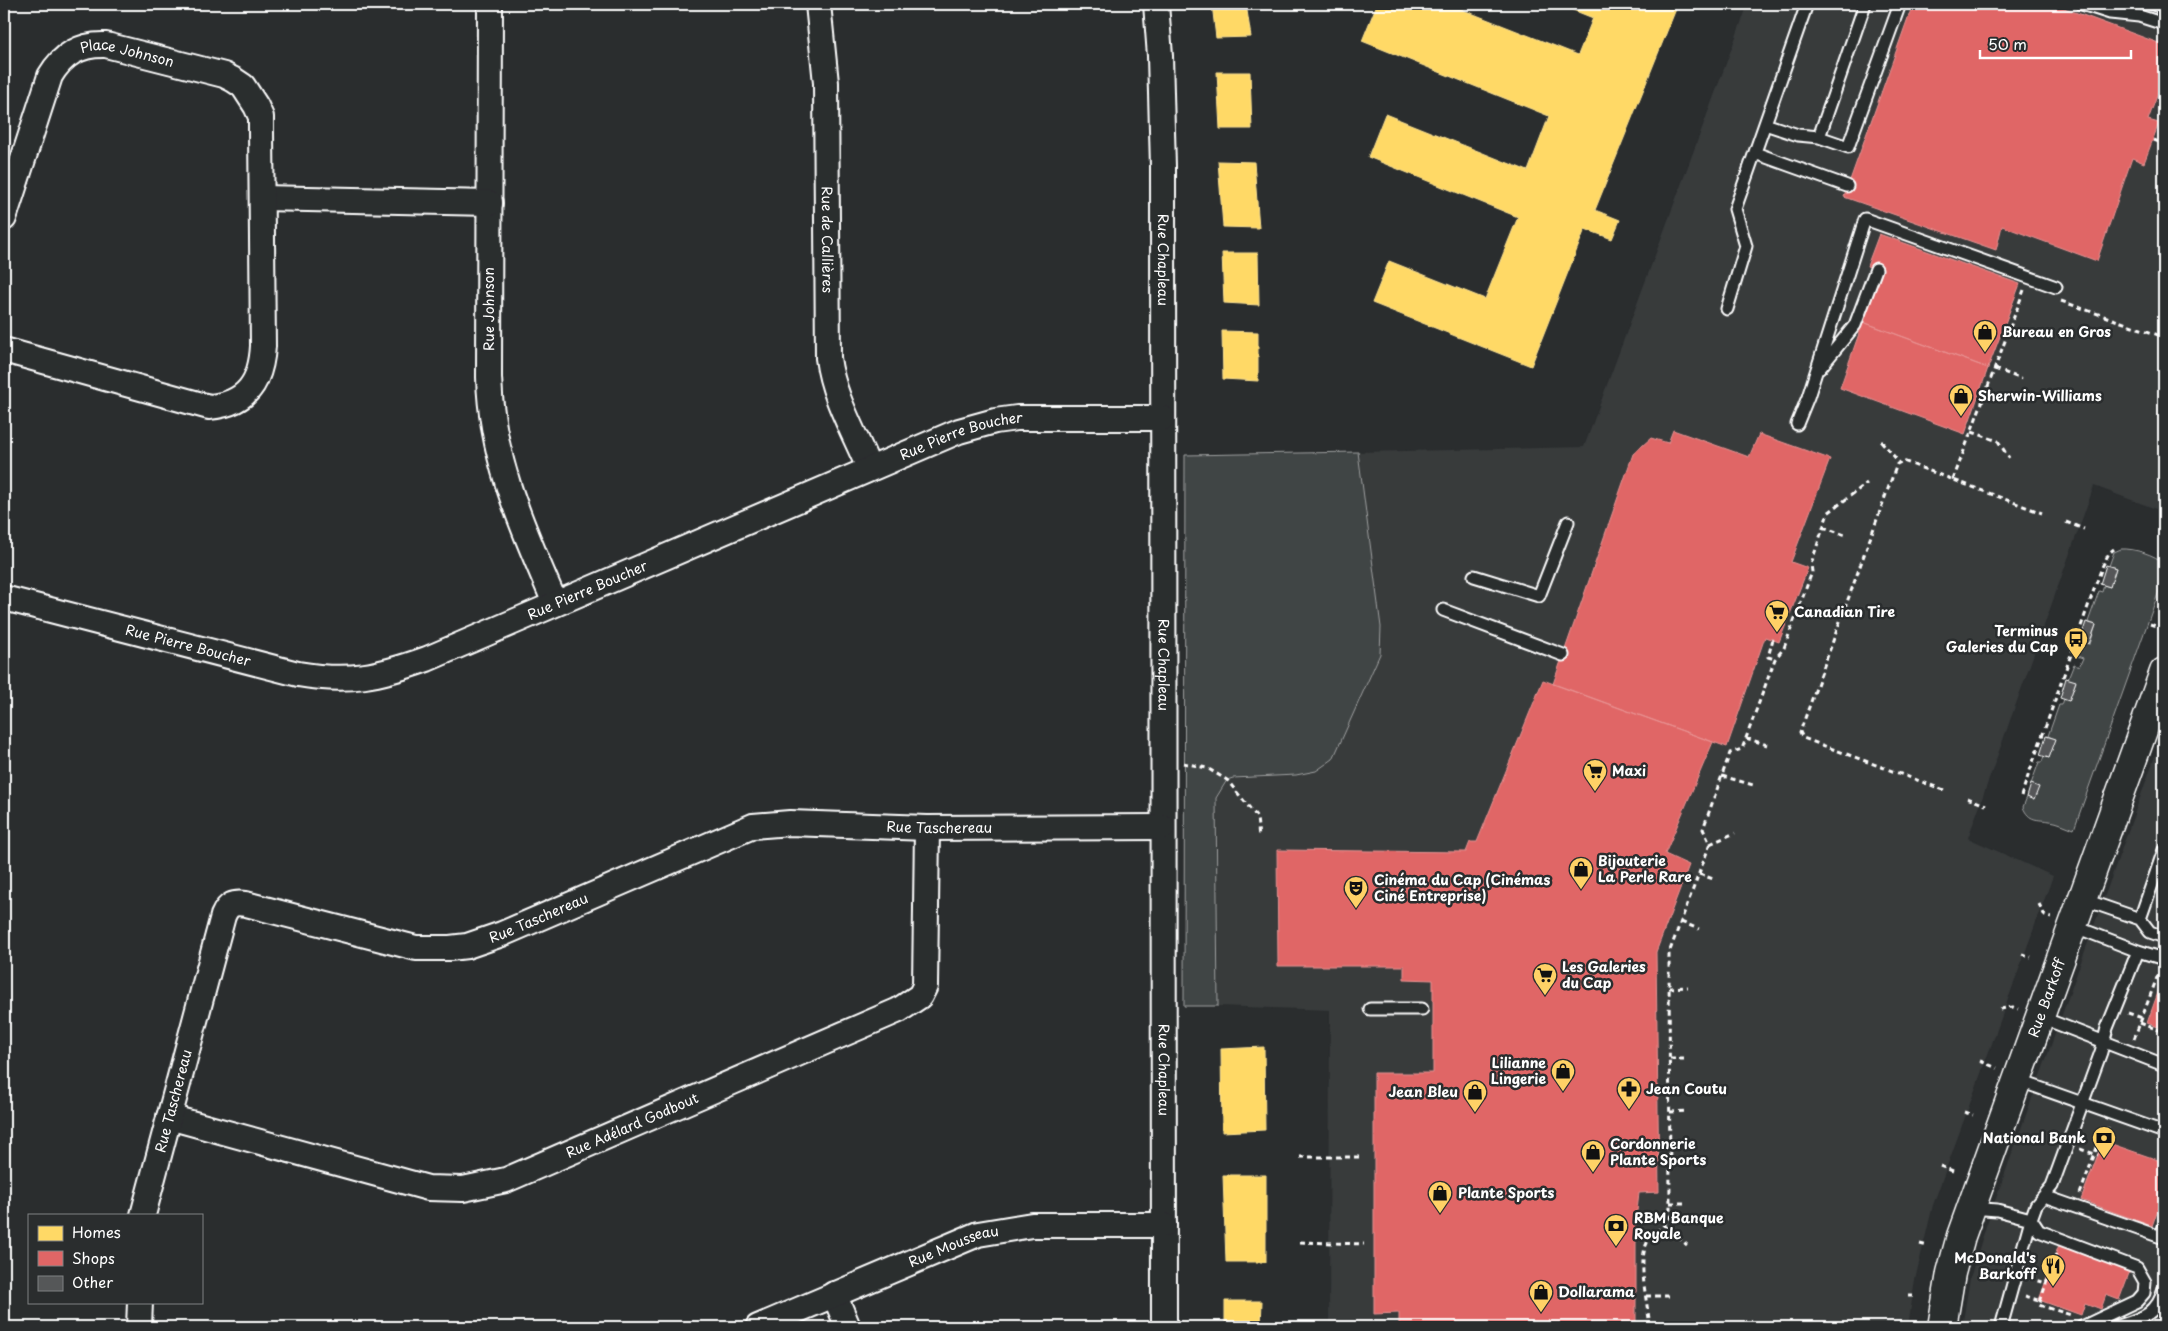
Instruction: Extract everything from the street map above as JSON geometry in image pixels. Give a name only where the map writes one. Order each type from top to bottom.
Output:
[{"type":"street","name":"Rue Johnson","points":[[490,4],[489,377],[492,422],[506,483],[555,603]]},
{"type":"street","name":"Rue de Callières","points":[[818,4],[826,83],[828,358],[830,375],[836,393],[869,468]]},
{"type":"street","name":"Rue Chapleau","points":[[1156,4],[1162,95],[1164,1327]]},
{"type":"street","name":"Place Johnson","points":[[4,218],[50,76],[57,64],[74,50],[95,45],[106,45],[224,75],[243,86],[261,117],[262,356],[254,385],[239,398],[224,405],[209,407],[4,350]]},
{"type":"street","points":[[262,198],[490,203]]},
{"type":"street","name":"Rue Pierre Boucher","points":[[4,598],[275,669],[319,678],[340,679],[385,673],[427,659],[959,431],[995,421],[1017,418],[1163,418]]},
{"type":"street","name":"Rue Barkoff","points":[[1942,1327],[1951,1273],[1970,1208],[2082,899],[2158,707],[2164,672]]},
{"type":"street","name":"Rue Taschereau","points":[[143,1214],[223,916],[229,906],[234,903],[416,948],[450,948],[467,946],[502,934],[754,826],[790,824],[927,828],[1163,827]]},
{"type":"street","name":"Rue Adélard Godbout","points":[[169,1116],[428,1188],[463,1189],[506,1180],[911,1004],[920,996],[925,986],[927,828]]},
{"type":"street","name":"Rue Mousseau","points":[[758,1327],[962,1239],[994,1230],[1032,1225],[1164,1226]]},
{"type":"street","points":[[834,1294],[848,1327]]},
{"type":"street","points":[[139,1327],[140,1304]]},
{"type":"lane","points":[[1727,309],[1746,246],[1735,209],[1807,4]]},
{"type":"lane","points":[[1819,137],[1864,4]]},
{"type":"lane","points":[[1765,124],[1798,135],[1819,137],[1848,148],[1900,4]]},
{"type":"lane","points":[[2082,4],[2110,13],[2139,16],[2164,24]]},
{"type":"lane","points":[[2153,4],[2164,8]]},
{"type":"lane","points":[[1755,153],[1847,186]]},
{"type":"lane","points":[[1796,424],[1816,373],[1864,219],[2054,293]]},
{"type":"lane","points":[[1816,373],[1855,325],[1876,269]]},
{"type":"lane","points":[[1474,576],[1539,596],[1568,522]]},
{"type":"lane","points":[[1442,610],[1564,655]]},
{"type":"lane","points":[[2140,919],[2164,850]]},
{"type":"lane","points":[[2082,899],[2140,919],[2150,932],[2164,938]]},
{"type":"lane","points":[[2072,926],[2164,959]]},
{"type":"lane","points":[[2001,1327],[2036,1205],[2052,1186],[2107,1028],[2138,951]]},
{"type":"lane","points":[[1370,1009],[1422,1009]]},
{"type":"lane","points":[[2040,1017],[2164,1065]]},
{"type":"lane","points":[[2017,1080],[2164,1132]]},
{"type":"lane","points":[[2044,1196],[2160,1237],[2164,1227]]},
{"type":"lane","points":[[1970,1208],[1997,1210],[2031,1220],[2039,1231],[2137,1268],[2143,1277],[2145,1288],[2144,1293],[2137,1301],[2082,1327]]},
{"type":"lane","points":[[2116,1327],[2153,1311],[2164,1291],[2145,1288]]},
{"type":"path","points":[[2154,140],[2159,142]]},
{"type":"path","points":[[1953,480],[2025,288]]},
{"type":"path","points":[[2054,293],[2164,337]]},
{"type":"path","points":[[1994,354],[1999,356]]},
{"type":"path","points":[[1995,369],[2022,379]]},
{"type":"path","points":[[1970,420],[1976,421]]},
{"type":"path","points":[[1972,432],[1998,441],[2009,458]]},
{"type":"path","points":[[1881,441],[1899,462],[2042,513]]},
{"type":"path","points":[[1899,462],[1800,732],[1803,738],[1944,790]]},
{"type":"path","points":[[1650,1327],[1646,1296],[1644,1250],[1649,1239],[1669,1218],[1670,1203],[1669,953],[1710,844],[1703,829],[1730,753],[1742,749],[1775,659],[1784,648],[1812,572],[1811,564],[1828,513],[1867,483]]},
{"type":"path","points":[[2066,522],[2084,529]]},
{"type":"path","points":[[1823,528],[1848,536]]},
{"type":"path","points":[[2021,796],[2104,560],[2114,549]]},
{"type":"path","points":[[2150,624],[2164,629]]},
{"type":"path","points":[[1773,639],[1768,657],[1775,659]]},
{"type":"path","points":[[1746,738],[1767,745]]},
{"type":"path","points":[[1182,762],[1207,768],[1227,780],[1257,817],[1258,838]]},
{"type":"path","points":[[1722,776],[1753,785]]},
{"type":"path","points":[[1966,798],[1986,805]]},
{"type":"path","points":[[1710,844],[1735,833]]},
{"type":"path","points":[[1699,874],[1716,880]]},
{"type":"path","points":[[2039,904],[2046,916]]},
{"type":"path","points":[[1681,922],[1699,929]]},
{"type":"path","points":[[2022,954],[2031,957]]},
{"type":"path","points":[[2132,1042],[2159,974]]},
{"type":"path","points":[[1669,988],[1688,987]]},
{"type":"path","points":[[2000,1009],[2013,1007]]},
{"type":"path","points":[[2123,1011],[2142,1018]]},
{"type":"path","points":[[2140,1022],[2164,1032]]},
{"type":"path","points":[[1670,1059],[1688,1059]]},
{"type":"path","points":[[1980,1061],[1991,1066]]},
{"type":"path","points":[[1670,1112],[1688,1111]]},
{"type":"path","points":[[1964,1112],[1973,1115]]},
{"type":"path","points":[[2078,1199],[2103,1131]]},
{"type":"path","points":[[1300,1157],[1363,1157]]},
{"type":"path","points":[[1670,1163],[1688,1163]]},
{"type":"path","points":[[1940,1166],[1954,1172]]},
{"type":"path","points":[[1670,1203],[1688,1203]]},
{"type":"path","points":[[1664,1225],[1687,1245]]},
{"type":"path","points":[[1300,1242],[1364,1244]]},
{"type":"path","points":[[1920,1244],[1928,1246]]},
{"type":"path","points":[[2059,1247],[2039,1305],[2072,1314],[2069,1321]]},
{"type":"path","points":[[1646,1296],[1671,1296]]},
{"type":"path","points":[[1908,1296],[1916,1296]]},
{"type":"path","points":[[2021,1296],[2040,1300]]},
{"type":"path","points":[[2050,1314],[2052,1308]]},
{"type":"shaded area","points":[[1748,4],[2164,4],[2164,512],[2094,486],[1968,838],[2053,876],[1933,1205],[1915,1280],[1908,1327],[1329,1327],[1330,1010],[1218,1006],[1216,798],[1227,780],[1233,778],[1296,775],[1332,759],[1380,654],[1381,627],[1358,452],[1584,447]]},
{"type":"shaded area","points":[[1358,452],[1381,627],[1380,654],[1333,759],[1316,771],[1296,775],[1233,778],[1227,780],[1216,798],[1218,1006],[1184,1006],[1185,455]]},
{"type":"shaded area","points":[[2121,549],[2138,551],[2160,560],[2164,563],[2164,577],[2074,829],[2056,822],[2038,820],[2031,817],[2025,812],[2023,807],[2027,797],[2034,800],[2031,784],[2039,762],[2042,762],[2044,756],[2049,758],[2055,739],[2048,736],[2059,705],[2062,705],[2064,699],[2069,700],[2076,682],[2068,679],[2074,664],[2079,667],[2083,658],[2077,656],[2080,648],[2082,649],[2084,642],[2090,644],[2096,625],[2088,622],[2099,591],[2102,592],[2104,585],[2110,587],[2116,568],[2109,566],[2114,552]]},
{"type":"shaded area","points":[[2164,731],[2164,1327],[1962,1327],[1970,1278],[1986,1226]]},
{"type":"building: Homes","points":[[1212,4],[1246,4],[1251,37],[1216,38]]},
{"type":"building: Homes","points":[[1377,4],[1448,4],[1578,55],[1593,18],[1558,4],[1678,4],[1595,210],[1620,220],[1612,239],[1585,229],[1531,366],[1372,303],[1389,261],[1485,299],[1518,217],[1368,157],[1385,114],[1528,171],[1549,116],[1362,41]]},
{"type":"building: Homes","points":[[1217,72],[1250,72],[1252,129],[1220,129]]},
{"type":"building: Homes","points":[[1218,161],[1254,162],[1259,228],[1223,227]]},
{"type":"building: Homes","points":[[1222,253],[1258,253],[1259,305],[1224,303]]},
{"type":"building: Homes","points":[[1222,331],[1258,332],[1258,381],[1223,379]]},
{"type":"building: Homes","points":[[1264,1047],[1265,1130],[1222,1132],[1221,1049]]},
{"type":"building: Homes","points":[[1223,1175],[1266,1175],[1266,1262],[1226,1262]]},
{"type":"building: Homes","points":[[1225,1301],[1262,1301],[1261,1327],[1225,1327]]},
{"type":"building: Shops","points":[[1913,4],[2053,4],[2164,45],[2164,77],[2148,120],[2159,123],[2144,163],[2132,158],[2097,261],[2002,226],[1996,250],[1844,197]]},
{"type":"building: Shops","points":[[1879,234],[2020,284],[1988,368],[1863,322],[1882,272],[1867,266]]},
{"type":"building: Shops","points":[[1863,322],[1988,368],[1965,434],[1840,388]]},
{"type":"building: Shops","points":[[1673,430],[1749,457],[1759,434],[1830,459],[1791,562],[1808,568],[1779,642],[1765,637],[1727,747],[1553,684],[1633,454],[1651,438],[1668,443]]},
{"type":"building: Shops","name":"Les Galeries du Cap","points":[[1543,680],[1713,742],[1665,854],[1689,865],[1656,952],[1659,1192],[1639,1193],[1636,1220],[1636,1327],[1399,1327],[1399,1313],[1374,1314],[1374,1073],[1433,1073],[1433,980],[1404,979],[1404,966],[1278,966],[1277,850],[1466,852],[1470,842],[1477,842]]},
{"type":"building: Shops","points":[[2164,976],[2164,1029],[2147,1023]]},
{"type":"building: Shops","points":[[2103,1141],[2164,1162],[2164,1192],[2152,1226],[2081,1200]]},
{"type":"building: Shops","points":[[2060,1242],[2131,1268],[2119,1300],[2106,1295],[2101,1309],[2085,1303],[2081,1315],[2039,1300]]},
{"type":"building: Other","points":[[2106,565],[2116,568],[2110,587],[2100,584]]},
{"type":"building: Other","points":[[2086,622],[2096,625],[2089,644],[2080,641]]},
{"type":"building: Other","points":[[2066,678],[2076,681],[2069,701],[2060,698]]},
{"type":"building: Other","points":[[2046,736],[2056,739],[2049,758],[2040,755]]},
{"type":"building: Other","points":[[2031,784],[2039,787],[2034,800],[2027,797]]},
{"type":"place","name":"Bureau en Gros","points":[[1985,353]]},
{"type":"place","name":"Sherwin-Williams","points":[[1961,417]]},
{"type":"place","name":"Canadian Tire","points":[[1777,633]]},
{"type":"place","name":"Terminus Galeries du Cap","points":[[2076,660]]},
{"type":"place","name":"Maxi","points":[[1595,792]]},
{"type":"place","name":"Bijouterie La Perle Rare","points":[[1581,890]]},
{"type":"place","name":"Cinéma du Cap (Cinémas Ciné Entreprise)","points":[[1356,909]]},
{"type":"place","name":"Les Galeries du Cap","points":[[1545,996]]},
{"type":"place","name":"Lilianne Lingerie","points":[[1563,1092]]},
{"type":"place","name":"Jean Coutu","points":[[1629,1110]]},
{"type":"place","name":"Jean Bleu","points":[[1475,1113]]},
{"type":"place","name":"National Bank","points":[[2104,1159]]},
{"type":"place","name":"Cordonnerie Plante Sports","points":[[1593,1173]]},
{"type":"place","name":"Plante Sports","points":[[1440,1214]]},
{"type":"place","name":"RBM Banque Royale","points":[[1616,1247]]},
{"type":"place","name":"McDonald's Barkoff","points":[[2053,1287]]},
{"type":"place","name":"Dollarama","points":[[1541,1313]]}]
